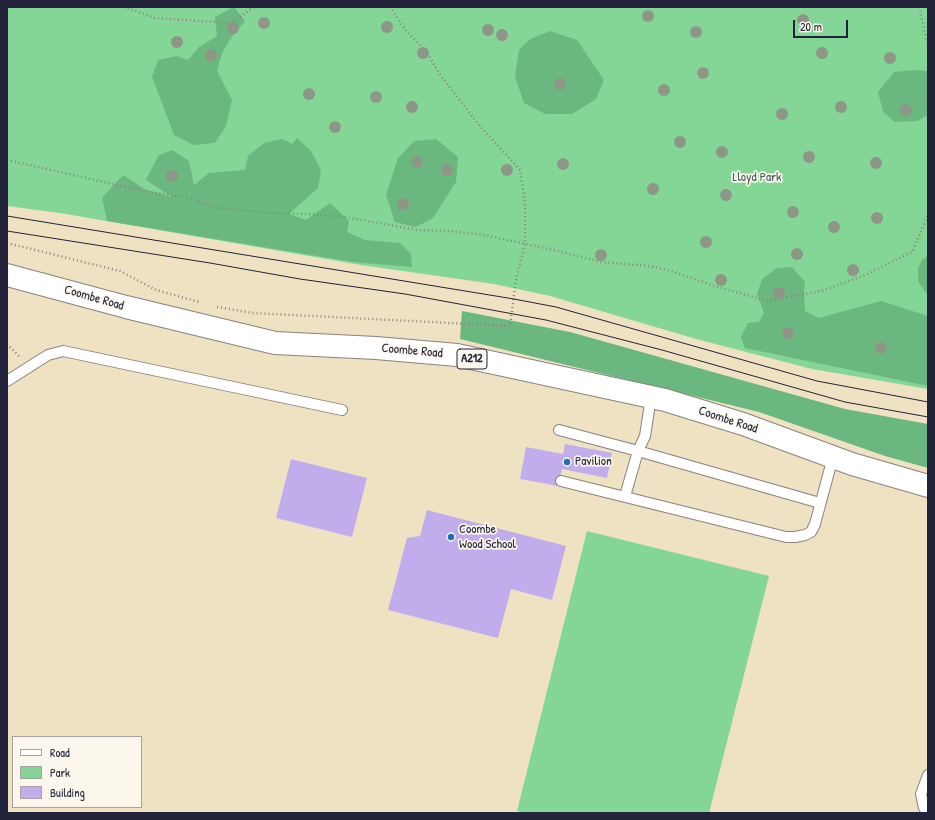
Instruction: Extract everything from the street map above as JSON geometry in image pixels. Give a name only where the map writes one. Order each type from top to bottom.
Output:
[{"type":"main road","name":"Coombe Road","points":[[7,275],[91,296],[126,307],[275,344],[376,348],[457,355],[665,400],[743,424],[859,466],[928,486]]},
{"type":"lane","points":[[7,381],[48,355],[63,351],[342,410]]},
{"type":"lane","points":[[625,496],[638,451],[645,436],[651,397]]},
{"type":"lane","points":[[559,430],[820,503]]},
{"type":"lane","points":[[561,480],[795,538],[811,532],[833,457]]},
{"type":"lane","points":[[928,775],[921,794],[924,808],[928,812]]},
{"type":"path","points":[[124,7],[155,18],[231,23],[254,7]]},
{"type":"path","points":[[216,306],[253,313],[510,326],[516,278],[526,244],[525,203],[520,170],[480,126],[440,75],[427,52],[407,32],[390,7]]},
{"type":"path","points":[[919,7],[928,47]]},
{"type":"path","points":[[7,160],[144,191],[190,198],[218,208],[271,213],[345,217],[417,230],[450,231],[484,235],[601,262],[649,266],[671,271],[718,287],[767,301],[821,291],[865,275],[912,252],[928,215]]},
{"type":"path","points":[[7,243],[120,272],[156,290],[201,303]]},
{"type":"green space","name":"Lloyd Park","points":[[7,7],[928,7],[928,389],[812,369],[696,339],[550,296],[494,284],[361,265],[60,213],[7,206]]},
{"type":"green space","points":[[234,7],[245,21],[231,38],[222,53],[217,71],[232,100],[226,126],[215,143],[194,145],[174,135],[152,77],[158,60],[176,56],[188,60],[199,47],[217,36],[215,17]]},
{"type":"green space","points":[[550,31],[577,40],[604,80],[596,99],[572,114],[545,114],[524,103],[515,77],[519,50],[530,39]]},
{"type":"green space","points":[[915,70],[928,71],[928,115],[917,121],[895,122],[883,112],[878,92],[894,72]]},
{"type":"green space","points":[[297,138],[311,151],[321,170],[318,188],[289,214],[306,220],[330,203],[349,221],[347,232],[365,240],[400,243],[411,254],[412,267],[353,262],[107,221],[102,198],[123,175],[146,190],[172,197],[146,180],[158,156],[172,150],[189,161],[194,185],[209,173],[245,170],[248,156],[264,143],[282,139],[292,144]]},
{"type":"green space","points":[[436,139],[458,157],[456,182],[433,218],[416,227],[395,222],[386,195],[398,158],[414,141]]},
{"type":"green space","points":[[928,256],[928,293],[925,292],[918,281],[918,268],[922,260]]},
{"type":"green space","points":[[792,267],[805,282],[805,311],[819,318],[881,301],[928,316],[928,386],[745,348],[741,337],[748,323],[759,322],[764,313],[757,294],[762,279],[777,268]]},
{"type":"green space","points":[[462,311],[570,332],[845,409],[928,424],[928,468],[885,456],[759,412],[460,339]]},
{"type":"green space","points":[[587,531],[769,576],[709,813],[527,813],[517,811]]},
{"type":"building","name":"Pavilion","points":[[565,444],[612,453],[607,478],[562,469],[558,486],[520,479],[526,447],[563,454]]},
{"type":"building","points":[[291,459],[367,478],[352,537],[276,518]]},
{"type":"building","points":[[427,510],[566,546],[552,600],[511,589],[498,638],[388,610],[407,538],[420,536]]},
{"type":"tram line","points":[[7,216],[556,307],[817,381],[928,402]]},
{"type":"tram line","points":[[7,231],[210,263],[300,279],[405,294],[546,320],[662,350],[845,402],[928,417]]},
{"type":"place","name":"Pavilion","points":[[567,462]]},
{"type":"place","name":"Coombe Wood School","points":[[451,537]]}]
